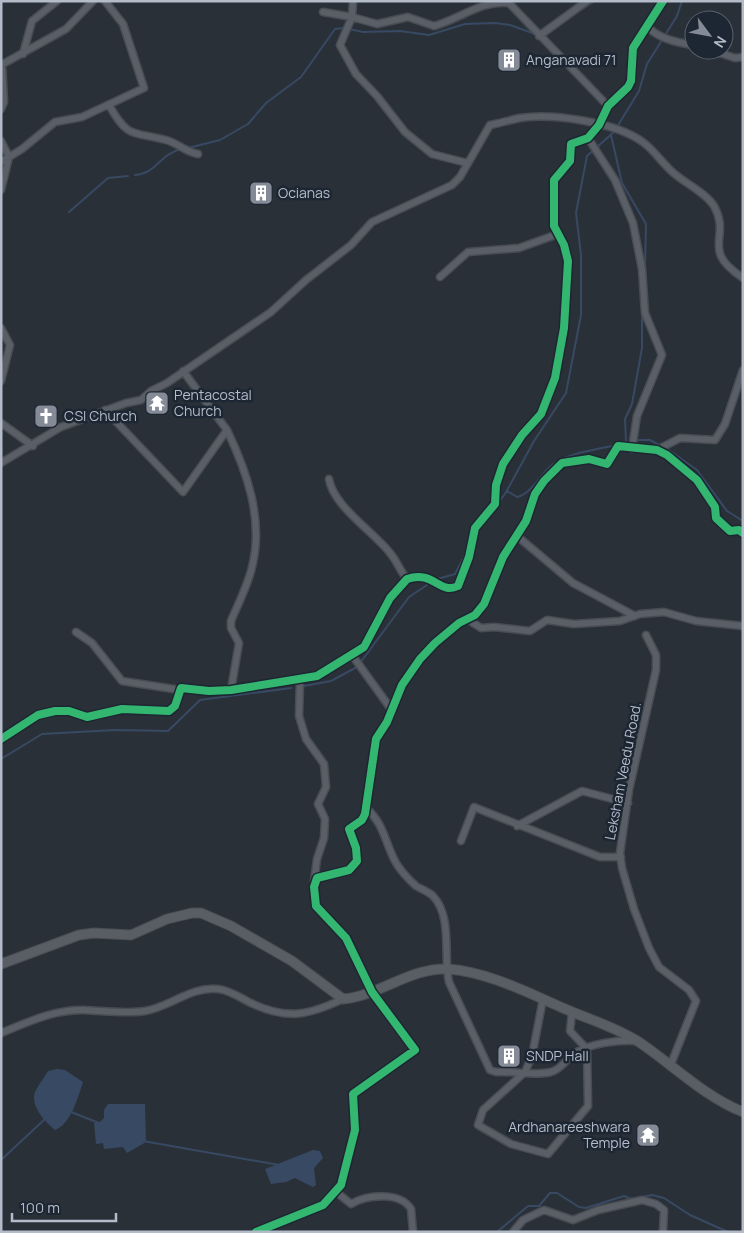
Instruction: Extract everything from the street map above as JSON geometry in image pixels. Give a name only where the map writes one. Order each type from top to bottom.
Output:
[{"type":"street","points":[[23,54],[32,21],[57,1]]},
{"type":"street","points":[[1,109],[4,102],[2,65],[66,29],[93,1]]},
{"type":"street","points":[[1,162],[55,122],[82,117],[144,88],[123,24],[105,1]]},
{"type":"street","points":[[353,1],[352,17],[340,45],[356,74],[378,96],[405,132],[432,154],[467,163]]},
{"type":"street","points":[[323,12],[377,24],[408,17],[434,26],[477,7],[498,1],[507,2],[608,106]]},
{"type":"street","points":[[539,36],[587,1]]},
{"type":"street","points":[[76,632],[92,643],[122,681],[180,690],[181,688],[208,692],[231,690],[259,684],[300,681],[317,676],[352,655],[364,647],[390,598],[408,579],[427,577],[442,587],[451,588],[458,586],[469,557],[475,528],[495,504],[496,485],[502,464],[522,435],[541,414],[555,378],[564,328],[568,261],[564,245],[554,226],[554,180],[570,162],[571,144],[588,138],[599,125],[608,106],[628,87],[632,80],[634,48],[663,1]]},
{"type":"street","points":[[647,26],[662,36],[684,43]]},
{"type":"street","points":[[108,105],[120,126],[140,136],[167,140],[187,152],[198,154]]},
{"type":"street","points":[[1,463],[33,446],[61,426],[72,425],[105,410],[141,400],[151,390],[167,383],[271,312],[306,280],[351,245],[372,222],[452,185],[460,178],[490,125],[520,118],[544,117],[615,129],[643,142],[674,173],[714,206],[719,220],[718,247],[720,260],[743,278]]},
{"type":"street","points":[[588,138],[615,180],[633,223],[642,269],[645,313],[662,356],[637,416],[632,449]]},
{"type":"street","points":[[1,141],[9,157],[1,190]]},
{"type":"street","points":[[440,277],[468,252],[519,248],[558,234]]},
{"type":"street","points":[[1,328],[10,345],[1,381]]},
{"type":"street","points":[[657,450],[680,438],[715,440],[725,424],[743,370]]},
{"type":"street","points":[[183,371],[227,430],[244,464],[253,496],[256,540],[252,569],[231,621],[231,628],[239,643],[231,690]]},
{"type":"street","points":[[105,410],[182,492],[227,430]]},
{"type":"street","points":[[1,423],[33,446]]},
{"type":"street","points":[[314,882],[319,877],[349,870],[355,865],[357,860],[356,848],[349,829],[362,820],[367,809],[370,768],[376,739],[402,684],[420,660],[450,630],[475,615],[484,604],[503,557],[526,521],[535,494],[558,466],[562,463],[582,459],[607,464],[616,447],[657,450],[667,455],[697,480],[715,507],[716,518],[726,528],[743,533]]},
{"type":"street","points":[[329,478],[335,494],[368,532],[392,554],[408,579]]},
{"type":"street","points":[[517,536],[573,583],[635,616]]},
{"type":"street","points":[[468,619],[481,628],[494,627],[530,630],[547,620],[574,624],[620,621],[635,616],[664,612],[696,621],[743,626]]},
{"type":"street","name":"Leksham Veedu Road.","points":[[646,635],[656,655],[656,670],[636,757],[621,857],[634,909],[648,948],[659,967],[689,990],[696,1001],[671,1064]]},
{"type":"street","points":[[352,655],[391,709]]},
{"type":"street","points":[[256,1232],[323,1205],[341,1185],[355,1130],[353,1094],[415,1050],[372,992],[346,938],[316,906],[314,882],[317,859],[324,838],[325,819],[318,804],[326,787],[324,764],[306,739],[299,716],[300,681]]},
{"type":"street","points":[[1,739],[38,715],[56,711],[69,711],[87,717],[122,709],[169,711],[175,706],[180,690]]},
{"type":"street","points":[[517,826],[582,791],[628,803]]},
{"type":"street","points":[[461,840],[474,807],[517,826],[540,832],[600,857],[621,857]]},
{"type":"street","points":[[367,809],[380,824],[394,859],[414,884],[433,896],[441,913],[447,934],[446,969],[449,982],[490,1070],[496,1072],[553,1071],[562,1066],[574,1054],[587,1049],[622,1041],[638,1041]]},
{"type":"street","points":[[1,964],[79,935],[94,933],[131,934],[168,919],[192,912],[200,913],[230,926],[292,961],[343,1000]]},
{"type":"street","points":[[1,1033],[46,1015],[84,1010],[110,1012],[146,1011],[188,994],[218,989],[256,1005],[293,1015],[320,1010],[343,1000],[372,992],[419,974],[446,969],[468,972],[611,1026],[638,1041],[726,1106],[743,1112]]},
{"type":"street","points":[[543,999],[532,1056],[525,1072],[483,1110],[478,1125],[511,1144],[548,1154],[588,1106],[587,1049],[570,1031],[572,1012]]},
{"type":"street","points":[[335,1191],[351,1204],[362,1198],[386,1197],[401,1200],[411,1209],[413,1232]]},
{"type":"street","points":[[512,1232],[523,1220],[544,1210],[573,1220],[598,1210],[642,1200],[656,1204],[664,1210],[664,1232]]},
{"type":"water","points":[[65,1070],[83,1082],[70,1116],[61,1127],[55,1130],[39,1113],[34,1097],[36,1089],[48,1071]]},
{"type":"water","points":[[108,1104],[145,1104],[146,1142],[127,1153],[123,1147],[104,1149],[103,1143],[96,1144],[94,1123],[100,1122],[104,1118],[104,1110]]},
{"type":"water","points":[[313,1150],[320,1151],[323,1158],[314,1168],[316,1185],[313,1187],[295,1178],[286,1182],[271,1184],[265,1169]]},
{"type":"waterway","points":[[576,13],[595,1]]},
{"type":"waterway","points":[[617,127],[639,91],[647,64],[677,16],[682,1]]},
{"type":"waterway","points":[[349,29],[363,32],[400,31],[429,35],[465,24],[495,23],[510,25],[535,34]]},
{"type":"waterway","points":[[188,148],[220,140],[248,124],[266,103],[301,77],[335,29],[344,28]]},
{"type":"waterway","points":[[497,504],[505,494],[534,441],[566,393],[581,315],[581,255],[576,213],[587,156],[615,131]]},
{"type":"waterway","points":[[611,135],[622,183],[646,224],[645,270]]},
{"type":"waterway","points":[[135,175],[149,171],[167,155],[181,149]]},
{"type":"waterway","points":[[69,212],[108,178],[128,176]]},
{"type":"waterway","points":[[626,442],[625,419],[632,404],[642,348],[642,307]]},
{"type":"waterway","points":[[635,440],[650,440],[661,446]]},
{"type":"waterway","points":[[507,491],[517,497],[522,495],[532,488],[552,465],[559,461],[583,452],[616,445]]},
{"type":"waterway","points":[[666,448],[697,470],[727,511],[743,521]]},
{"type":"waterway","points":[[434,580],[455,574],[468,549]]},
{"type":"waterway","points":[[360,663],[409,597],[430,583]]},
{"type":"waterway","points":[[304,686],[331,681],[357,667]]},
{"type":"waterway","points":[[1,759],[42,734],[115,730],[168,731],[200,700],[291,688]]},
{"type":"waterway","points":[[71,1112],[99,1123]]},
{"type":"waterway","points":[[1,1160],[45,1119]]},
{"type":"waterway","points":[[143,1141],[279,1165]]},
{"type":"waterway","points":[[497,1232],[528,1206],[539,1206],[550,1193],[557,1193],[579,1207],[586,1208],[624,1196],[631,1199],[652,1195],[664,1198],[690,1215],[728,1232]]},
{"type":"cycle path","points":[[1,739],[38,715],[55,711],[69,711],[87,717],[122,709],[169,711],[175,706],[181,688],[209,691],[231,690],[317,676],[364,647],[390,598],[407,579],[424,578],[446,587],[458,586],[469,557],[475,528],[495,504],[496,485],[503,464],[522,435],[541,414],[555,378],[564,328],[568,261],[564,245],[554,226],[554,180],[570,161],[571,144],[588,138],[599,125],[608,106],[628,87],[631,81],[633,48],[663,1]]},
{"type":"cycle path","points":[[256,1232],[323,1205],[341,1185],[355,1130],[353,1094],[415,1050],[372,992],[346,938],[316,906],[314,887],[317,878],[349,870],[357,861],[356,848],[349,829],[362,820],[365,814],[376,739],[387,722],[402,685],[420,659],[435,643],[459,623],[475,615],[484,604],[503,557],[526,521],[535,494],[544,481],[562,463],[589,459],[607,464],[618,446],[657,450],[667,455],[697,480],[715,507],[716,518],[730,531],[739,530],[743,533]]},
{"type":"place","name":"Anganavadi 71","points":[[509,60]]},
{"type":"place","name":"Ocianas","points":[[261,193]]},
{"type":"place","name":"Pentacostal Church","points":[[157,403]]},
{"type":"place","name":"CSI Church","points":[[46,416]]},
{"type":"place","name":"SNDP Hall","points":[[509,1056]]},
{"type":"place","name":"Ardhanareeshwara Temple","points":[[648,1135]]}]
